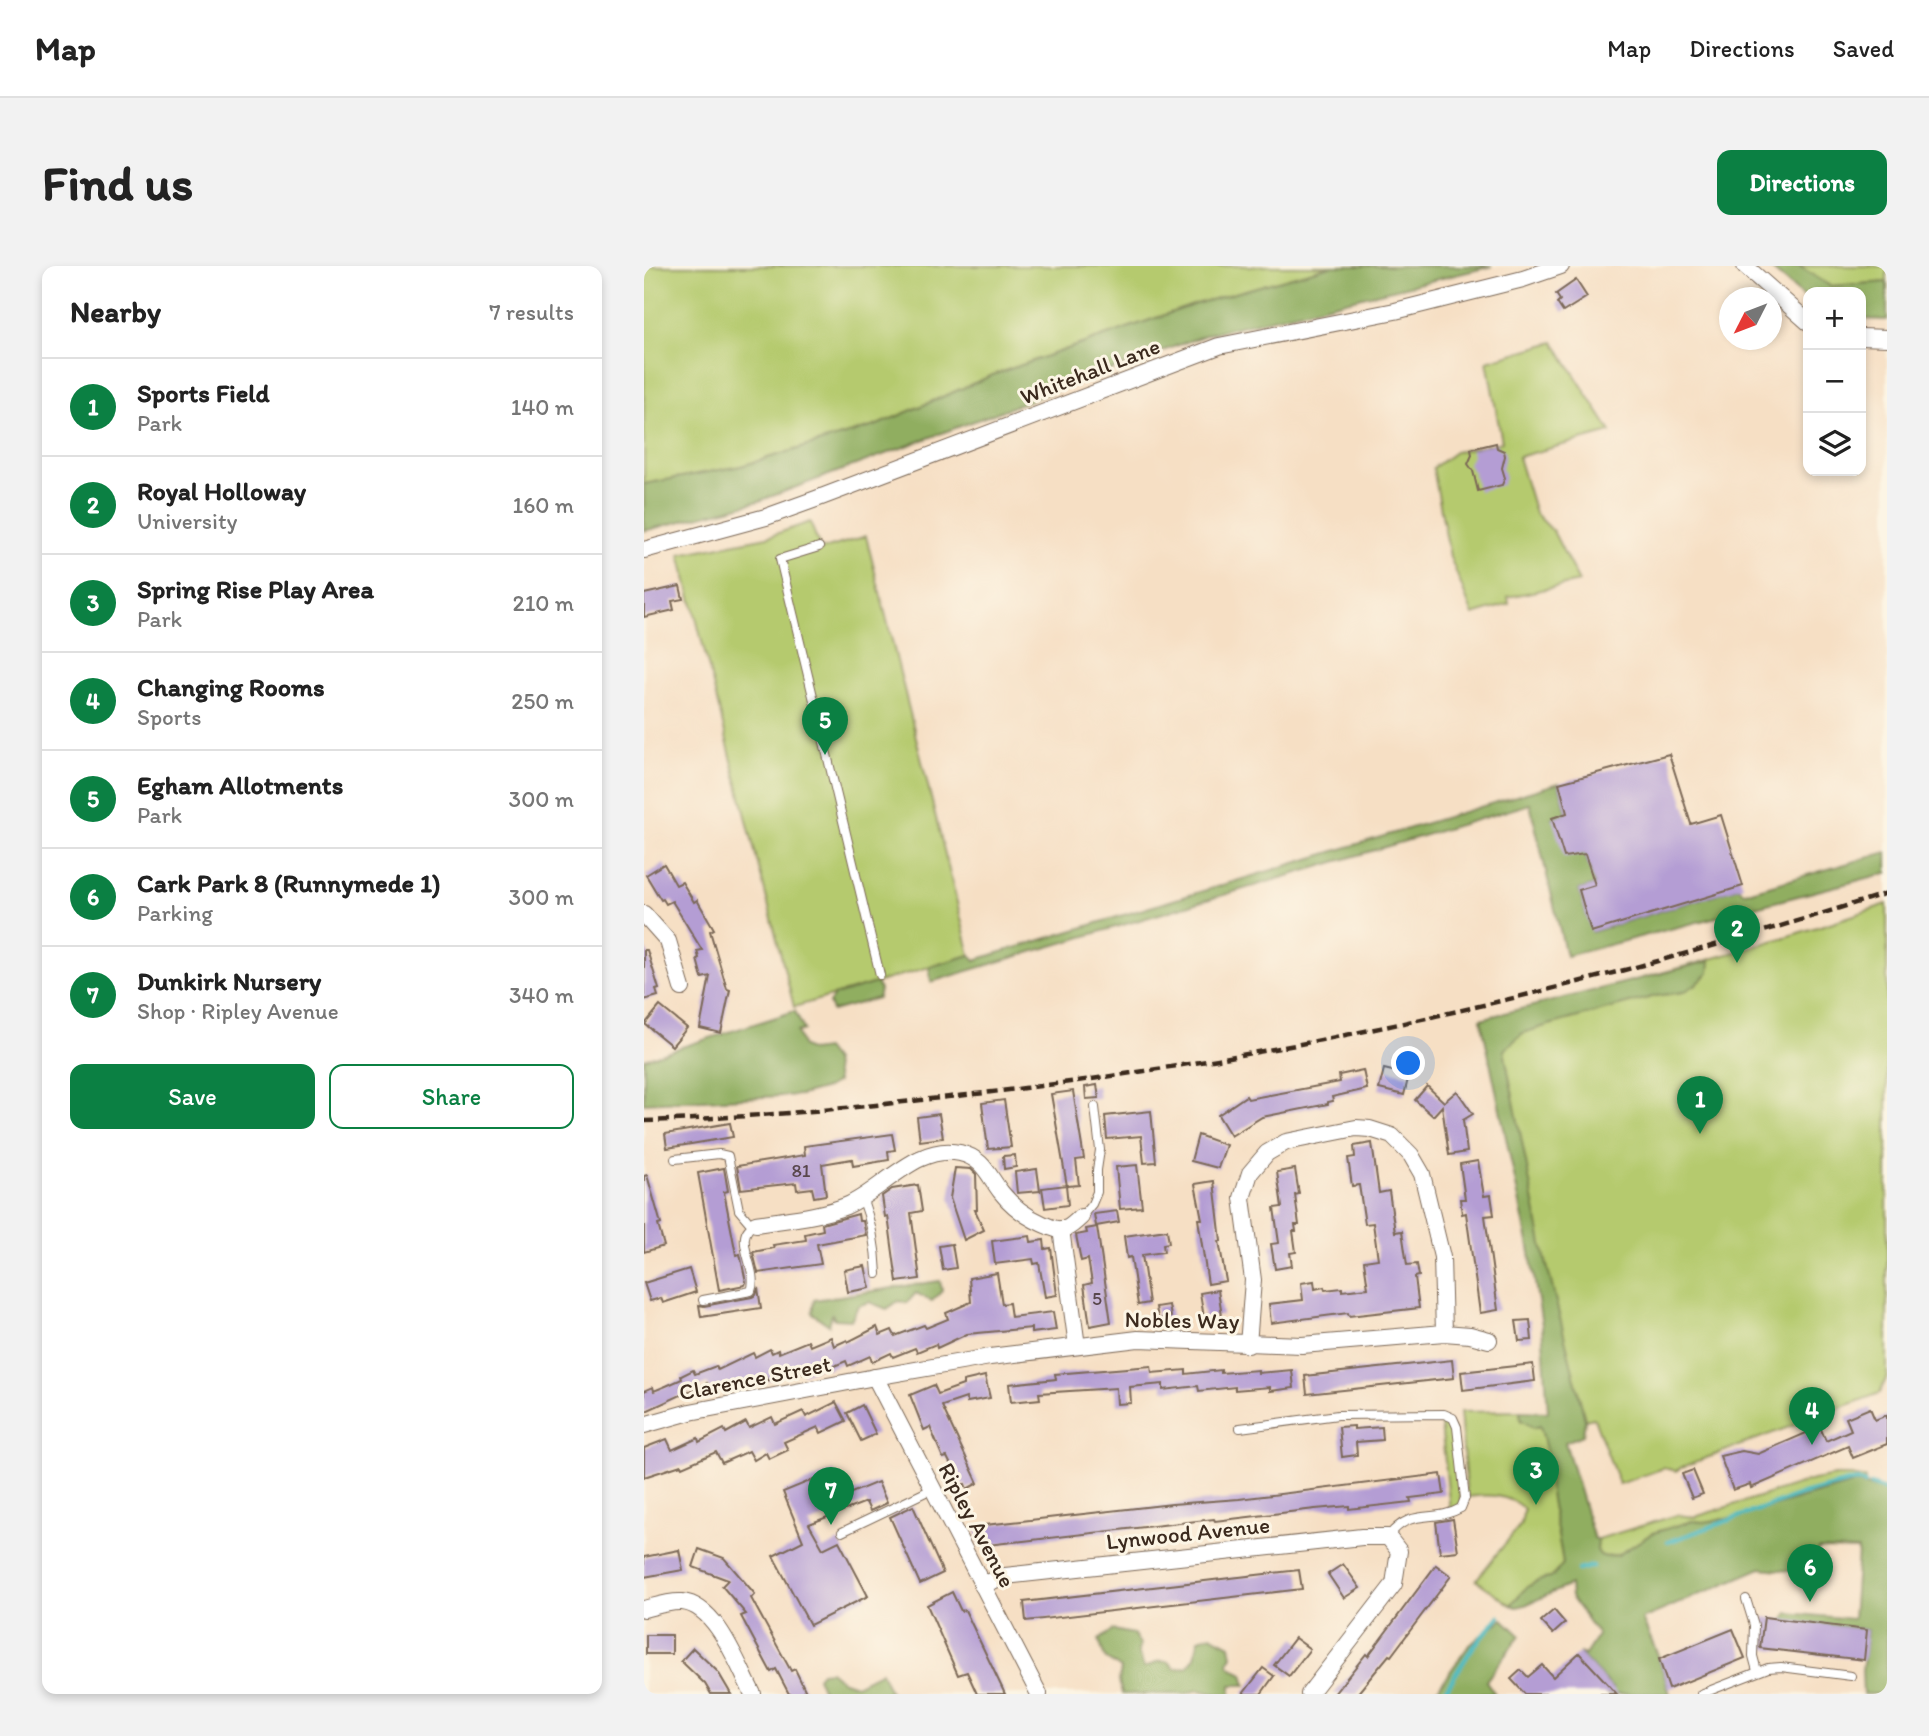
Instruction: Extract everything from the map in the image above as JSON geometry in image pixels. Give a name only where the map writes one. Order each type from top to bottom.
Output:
[{"type":"street","name":"Whitehall Lane","points":[[644,550],[766,517],[1219,346],[1395,311],[1523,279],[1561,266]]},
{"type":"street","points":[[1745,266],[1803,318]]},
{"type":"street","points":[[1866,337],[1887,338]]},
{"type":"street","points":[[644,914],[668,941],[682,988]]},
{"type":"street","points":[[1248,1345],[1253,1280],[1242,1198],[1251,1173],[1267,1153],[1286,1142],[1356,1128],[1392,1136],[1411,1155],[1422,1174],[1442,1257],[1444,1333]]},
{"type":"street","points":[[757,1224],[845,1206],[918,1160],[943,1152],[959,1152],[980,1163],[1000,1190],[1022,1211],[1053,1228],[1065,1229],[1081,1217]]},
{"type":"street","points":[[1061,1230],[1077,1346]]},
{"type":"street","name":"Nobles Way","points":[[875,1377],[990,1357],[1138,1339],[1302,1345],[1444,1333],[1489,1340]]},
{"type":"street","name":"Clarence Street","points":[[644,1425],[690,1412],[875,1377]]},
{"type":"street","name":"Ripley Avenue","points":[[875,1377],[1036,1693]]},
{"type":"street","name":"Lynwood Avenue","points":[[982,1585],[1004,1576],[1370,1536],[1392,1541]]},
{"type":"street","points":[[1309,1694],[1394,1584],[1399,1551],[1392,1541]]},
{"type":"street","points":[[644,1609],[682,1602],[702,1609],[718,1627],[753,1694]]},
{"type":"lane","points":[[819,547],[780,559],[880,975]]},
{"type":"lane","points":[[1081,1217],[1093,1204],[1097,1192],[1100,1150],[1095,1107]]},
{"type":"lane","points":[[676,1159],[719,1154],[728,1156],[739,1210],[750,1223],[757,1224]]},
{"type":"lane","points":[[862,1197],[876,1246],[877,1274]]},
{"type":"lane","points":[[703,1300],[751,1292],[754,1281],[744,1238],[748,1228],[757,1224]]},
{"type":"lane","points":[[1240,1428],[1338,1415],[1444,1414],[1453,1418],[1457,1427],[1465,1498],[1461,1508],[1451,1514],[1402,1521],[1392,1541]]},
{"type":"lane","points":[[842,1532],[932,1489]]},
{"type":"lane","points":[[1746,1599],[1754,1625],[1753,1656],[1757,1671]]},
{"type":"lane","points":[[1701,1694],[1757,1671],[1781,1667],[1851,1676]]},
{"type":"green space","points":[[644,266],[1331,266],[1196,304],[993,375],[875,426],[741,466],[644,484]]},
{"type":"green space","points":[[1331,266],[1493,266],[1211,333],[759,501],[644,531],[644,484],[741,466],[875,426],[993,375],[1196,304]]},
{"type":"green space","points":[[1768,266],[1799,266],[1830,286],[1887,282],[1887,320],[1866,319],[1866,287],[1803,287],[1803,296]]},
{"type":"green space","points":[[1799,266],[1887,266],[1887,282],[1830,286]]},
{"type":"green space","points":[[1554,342],[1611,432],[1518,457],[1535,513],[1553,531],[1579,582],[1508,597],[1509,604],[1473,615],[1450,557],[1433,468],[1455,452],[1502,442],[1487,361]]},
{"type":"green space","points":[[810,522],[821,550],[866,536],[970,955],[794,1007],[680,554],[767,537]]},
{"type":"green space","points":[[1559,783],[1567,813],[1552,818],[1585,854],[1595,885],[1579,890],[1592,932],[1739,887],[1743,892],[1751,891],[1887,852],[1887,873],[1566,956],[1530,804],[931,982],[929,967],[970,955],[975,960]]},
{"type":"green space","points":[[1887,904],[1887,1376],[1880,1393],[1676,1471],[1664,1468],[1619,1484],[1594,1418],[1585,1420],[1481,1019],[1685,966]]},
{"type":"green space","points":[[1710,961],[1709,973],[1684,992],[1656,996],[1523,1033],[1504,1050],[1543,1249],[1585,1420],[1583,1435],[1565,1442],[1594,1539],[1598,1539],[1597,1550],[1600,1555],[1606,1557],[1618,1555],[1653,1533],[1692,1521],[1733,1518],[1855,1483],[1887,1491],[1887,1694],[1863,1694],[1862,1671],[1867,1630],[1783,1620],[1788,1613],[1853,1619],[1858,1550],[1818,1549],[1817,1574],[1761,1568],[1642,1619],[1658,1655],[1670,1694],[1608,1694],[1613,1689],[1579,1653],[1585,1655],[1598,1635],[1571,1597],[1570,1585],[1525,1605],[1511,1605],[1528,1587],[1551,1578],[1563,1564],[1551,1501],[1543,1435],[1540,1426],[1534,1428],[1521,1420],[1520,1411],[1548,1412],[1542,1325],[1529,1247],[1481,1019]]},
{"type":"green space","points":[[876,983],[880,990],[878,998],[832,1011],[829,1003],[835,995]]},
{"type":"green space","points":[[795,1011],[804,1030],[797,1032],[803,1047],[811,1051],[825,1049],[834,1061],[837,1082],[827,1088],[801,1095],[644,1103],[644,1059]]},
{"type":"green space","points":[[940,1281],[942,1291],[932,1301],[916,1293],[907,1303],[898,1301],[887,1309],[869,1302],[858,1306],[851,1320],[835,1319],[832,1314],[829,1325],[812,1313],[814,1300]]},
{"type":"green space","points":[[1520,1411],[1521,1421],[1540,1426],[1543,1435],[1551,1501],[1563,1564],[1551,1578],[1528,1587],[1511,1605],[1476,1580],[1521,1524],[1524,1509],[1511,1500],[1497,1496],[1467,1497],[1460,1412]]},
{"type":"green space","points":[[1441,1424],[1449,1425],[1453,1430],[1461,1503],[1450,1510]]},
{"type":"green space","points":[[1835,1476],[1865,1479],[1864,1486],[1854,1483],[1733,1518],[1692,1521],[1653,1533],[1618,1555],[1606,1557],[1600,1555],[1597,1550],[1598,1539],[1677,1515],[1695,1517],[1813,1480]]},
{"type":"green space","points":[[1503,1619],[1520,1635],[1486,1681],[1495,1694],[1434,1694],[1470,1644]]},
{"type":"green space","points":[[1113,1630],[1133,1634],[1140,1645],[1138,1652],[1144,1667],[1159,1661],[1169,1662],[1175,1669],[1187,1667],[1195,1657],[1199,1639],[1211,1635],[1230,1645],[1232,1656],[1228,1663],[1243,1674],[1246,1685],[1231,1685],[1231,1694],[1199,1690],[1184,1694],[1122,1694],[1119,1681],[1121,1669],[1105,1658],[1099,1640]]},
{"type":"green space","points":[[830,1671],[841,1680],[856,1685],[881,1672],[891,1694],[824,1694],[817,1677],[821,1672]]},
{"type":"building","points":[[1576,280],[1587,297],[1563,312],[1557,303],[1560,300],[1556,294]]},
{"type":"building","points":[[1496,443],[1497,448],[1504,451],[1502,468],[1505,478],[1502,485],[1478,491],[1473,471],[1468,464],[1472,455],[1471,449]]},
{"type":"building","points":[[680,586],[683,599],[672,601],[674,610],[644,617],[644,594]]},
{"type":"building","points":[[1669,754],[1691,824],[1721,815],[1743,886],[1591,932],[1579,890],[1595,885],[1585,854],[1564,857],[1552,818],[1567,813],[1559,783]]},
{"type":"building","points":[[664,864],[676,885],[682,882],[694,902],[697,900],[714,929],[710,931],[727,989],[730,990],[721,1033],[700,1028],[710,976],[702,978],[697,951],[702,950],[672,901],[666,904],[661,900],[646,875]]},
{"type":"building","points":[[644,950],[647,950],[659,989],[656,990],[658,996],[644,1000]]},
{"type":"building","points":[[660,1006],[687,1028],[672,1046],[645,1024]]},
{"type":"building","points":[[1384,1069],[1409,1075],[1404,1095],[1379,1089]]},
{"type":"building","points":[[1363,1070],[1367,1089],[1332,1097],[1333,1101],[1328,1104],[1262,1117],[1231,1136],[1218,1115],[1246,1096],[1248,1099],[1340,1082],[1339,1075]]},
{"type":"building","points":[[1097,1085],[1099,1098],[1086,1099],[1085,1087]]},
{"type":"building","points":[[1427,1086],[1444,1102],[1457,1091],[1473,1114],[1463,1120],[1467,1152],[1449,1155],[1442,1106],[1433,1116],[1415,1100]]},
{"type":"building","points":[[1073,1091],[1084,1159],[1076,1160],[1079,1185],[1067,1186],[1051,1094]]},
{"type":"building","points":[[1004,1100],[1011,1147],[988,1149],[982,1103]]},
{"type":"building","points":[[1151,1111],[1156,1162],[1144,1163],[1141,1136],[1107,1139],[1105,1116]]},
{"type":"building","points":[[939,1114],[943,1138],[920,1141],[917,1117]]},
{"type":"building","points":[[730,1123],[733,1137],[667,1148],[665,1134]]},
{"type":"building","points":[[892,1134],[895,1150],[888,1151],[889,1160],[853,1166],[852,1159],[822,1164],[826,1195],[814,1197],[812,1188],[797,1190],[796,1183],[741,1189],[737,1166],[805,1155],[804,1146]]},
{"type":"building","points":[[1198,1135],[1226,1145],[1218,1168],[1191,1161]]},
{"type":"building","points":[[1372,1143],[1379,1193],[1389,1191],[1395,1232],[1402,1231],[1407,1265],[1417,1264],[1419,1276],[1415,1277],[1419,1308],[1349,1316],[1348,1313],[1271,1323],[1269,1304],[1303,1300],[1301,1283],[1314,1281],[1315,1289],[1324,1287],[1325,1290],[1368,1288],[1364,1261],[1378,1259],[1373,1223],[1365,1224],[1359,1185],[1352,1186],[1348,1158],[1355,1157],[1354,1146]]},
{"type":"building","points":[[1015,1155],[1016,1167],[1004,1169],[1003,1156]]},
{"type":"building","points":[[1478,1161],[1484,1196],[1491,1195],[1494,1215],[1485,1216],[1498,1310],[1480,1313],[1466,1213],[1462,1214],[1460,1199],[1465,1199],[1460,1164]]},
{"type":"building","points":[[1137,1165],[1142,1207],[1120,1209],[1116,1167]]},
{"type":"building","points":[[724,1168],[728,1191],[724,1192],[736,1255],[740,1254],[746,1282],[745,1285],[719,1290],[698,1173]]},
{"type":"building","points":[[955,1168],[971,1169],[976,1174],[975,1210],[984,1230],[964,1240],[950,1198]]},
{"type":"building","points":[[1037,1169],[1040,1191],[1017,1193],[1015,1172]]},
{"type":"building","points":[[1295,1169],[1299,1194],[1295,1195],[1299,1225],[1295,1225],[1296,1231],[1293,1231],[1296,1252],[1290,1253],[1292,1266],[1275,1269],[1271,1244],[1279,1243],[1274,1208],[1282,1207],[1277,1172]]},
{"type":"building","points":[[647,1175],[661,1224],[658,1225],[664,1246],[644,1252],[644,1176]]},
{"type":"building","points":[[1214,1181],[1219,1241],[1226,1281],[1208,1284],[1198,1219],[1202,1219],[1195,1184]]},
{"type":"building","points":[[918,1185],[922,1211],[911,1213],[920,1279],[897,1282],[888,1216],[885,1217],[882,1196],[892,1189]]},
{"type":"building","points":[[1066,1185],[1068,1205],[1045,1208],[1042,1188]]},
{"type":"building","points":[[1117,1211],[1119,1222],[1096,1226],[1094,1214]]},
{"type":"building","points":[[858,1214],[859,1221],[863,1221],[866,1235],[817,1244],[821,1264],[758,1273],[753,1252],[774,1248],[773,1245],[806,1240],[805,1234],[823,1230],[822,1224]]},
{"type":"building","points":[[1097,1227],[1111,1322],[1090,1326],[1084,1285],[1092,1283],[1088,1259],[1081,1261],[1076,1235]]},
{"type":"building","points":[[1167,1230],[1169,1243],[1163,1244],[1164,1252],[1142,1255],[1149,1303],[1138,1305],[1131,1257],[1127,1258],[1124,1236]]},
{"type":"building","points":[[1030,1236],[1031,1242],[1044,1240],[1045,1249],[1051,1248],[1057,1295],[1045,1297],[1039,1263],[1034,1264],[1033,1259],[995,1264],[992,1241]]},
{"type":"building","points":[[952,1244],[956,1268],[943,1270],[939,1246]]},
{"type":"building","points":[[865,1266],[870,1288],[848,1292],[844,1270]]},
{"type":"building","points":[[689,1269],[696,1292],[663,1303],[661,1298],[650,1301],[644,1283]]},
{"type":"building","points":[[997,1273],[1002,1304],[1009,1303],[1011,1317],[1053,1312],[1056,1330],[1031,1333],[1031,1328],[967,1334],[937,1348],[936,1344],[917,1352],[915,1348],[893,1357],[891,1353],[872,1362],[870,1356],[848,1366],[846,1361],[827,1369],[824,1365],[803,1374],[800,1368],[767,1381],[766,1377],[749,1385],[747,1380],[731,1388],[730,1384],[711,1392],[707,1383],[644,1412],[644,1391],[653,1387],[654,1391],[666,1386],[682,1379],[681,1376],[693,1370],[695,1374],[716,1366],[718,1370],[753,1353],[755,1357],[770,1349],[772,1353],[778,1350],[779,1353],[808,1341],[810,1346],[831,1337],[834,1346],[877,1327],[880,1335],[892,1330],[895,1336],[924,1325],[926,1328],[948,1319],[946,1313],[971,1302],[969,1278]]},
{"type":"building","points":[[758,1288],[761,1308],[701,1317],[699,1305],[752,1297],[756,1295]]},
{"type":"building","points":[[1218,1290],[1222,1315],[1204,1318],[1200,1293]]},
{"type":"building","points":[[1169,1305],[1171,1317],[1158,1319],[1156,1307]]},
{"type":"building","points":[[1530,1320],[1532,1340],[1519,1341],[1516,1321]]},
{"type":"building","points":[[1452,1360],[1454,1378],[1307,1394],[1305,1376]]},
{"type":"building","points":[[1533,1364],[1535,1381],[1463,1390],[1461,1372]]},
{"type":"building","points":[[1151,1366],[1152,1373],[1186,1370],[1186,1374],[1221,1370],[1221,1373],[1258,1370],[1258,1373],[1292,1370],[1294,1388],[1270,1391],[1270,1387],[1235,1390],[1235,1387],[1199,1391],[1198,1386],[1163,1390],[1163,1384],[1130,1387],[1131,1403],[1117,1404],[1116,1388],[1039,1393],[1040,1399],[1011,1402],[1009,1384],[1056,1379],[1055,1374]]},
{"type":"building","points":[[985,1376],[990,1398],[967,1402],[966,1398],[942,1406],[978,1483],[967,1489],[965,1484],[961,1485],[947,1457],[943,1458],[930,1427],[924,1430],[910,1395],[934,1385],[938,1394],[963,1385],[963,1381]]},
{"type":"building","points":[[836,1402],[846,1421],[821,1433],[818,1427],[784,1442],[788,1450],[769,1459],[766,1453],[754,1460],[749,1451],[722,1463],[716,1452],[682,1467],[681,1465],[644,1477],[644,1448],[667,1439],[672,1450],[698,1438],[699,1442],[724,1429],[726,1433],[746,1422],[749,1428],[772,1417],[775,1424],[803,1411],[806,1417]]},
{"type":"building","points":[[862,1405],[876,1434],[861,1441],[847,1413]]},
{"type":"building","points":[[1870,1408],[1875,1420],[1887,1415],[1887,1444],[1853,1458],[1848,1446],[1751,1488],[1750,1484],[1733,1490],[1720,1456],[1742,1451],[1758,1454],[1820,1427],[1826,1441],[1851,1430],[1846,1418]]},
{"type":"building","points":[[1354,1426],[1354,1429],[1382,1427],[1383,1440],[1356,1442],[1357,1455],[1342,1457],[1339,1427]]},
{"type":"building","points":[[1693,1470],[1703,1494],[1692,1498],[1682,1474]]},
{"type":"building","points":[[834,1471],[844,1496],[878,1482],[887,1503],[870,1511],[866,1502],[809,1524],[823,1549],[839,1541],[868,1596],[810,1625],[773,1556],[803,1541],[783,1492]]},
{"type":"building","points":[[1441,1474],[1444,1494],[1410,1498],[1411,1502],[1349,1509],[1349,1506],[1214,1519],[979,1546],[976,1526],[1239,1499]]},
{"type":"building","points":[[913,1506],[943,1573],[920,1584],[890,1517]]},
{"type":"building","points":[[1453,1519],[1458,1551],[1440,1553],[1436,1522]]},
{"type":"building","points":[[699,1549],[724,1558],[755,1594],[751,1598],[791,1671],[795,1669],[807,1694],[789,1694],[776,1669],[771,1672],[741,1616],[746,1614],[722,1586],[728,1580],[693,1567]]},
{"type":"building","points":[[679,1550],[683,1570],[644,1577],[644,1557]]},
{"type":"building","points":[[1343,1564],[1360,1588],[1344,1598],[1328,1574]]},
{"type":"building","points":[[1436,1565],[1451,1576],[1391,1656],[1389,1655],[1357,1694],[1334,1694],[1366,1654],[1368,1656]]},
{"type":"building","points":[[1299,1570],[1302,1589],[1026,1621],[1024,1602]]},
{"type":"building","points":[[952,1592],[961,1611],[965,1610],[1005,1694],[977,1694],[967,1672],[958,1675],[927,1605]]},
{"type":"building","points":[[1554,1610],[1565,1623],[1553,1634],[1541,1621]]},
{"type":"building","points":[[1764,1617],[1867,1630],[1864,1660],[1760,1648]]},
{"type":"building","points":[[1733,1629],[1745,1658],[1669,1689],[1659,1659]]},
{"type":"building","points":[[646,1635],[672,1635],[672,1654],[646,1654]]},
{"type":"building","points":[[1295,1638],[1310,1649],[1289,1676],[1274,1665]]},
{"type":"building","points":[[693,1648],[718,1672],[731,1694],[711,1694],[705,1684],[681,1661]]},
{"type":"building","points":[[1579,1653],[1617,1694],[1525,1694],[1511,1679],[1521,1670],[1528,1677],[1542,1665],[1553,1677]]},
{"type":"building","points":[[1263,1668],[1274,1676],[1261,1694],[1243,1694]]},
{"type":"waterway","points":[[1668,1542],[1803,1494],[1849,1482],[1865,1484]]},
{"type":"waterway","points":[[1871,1485],[1887,1491]]},
{"type":"waterway","points":[[1578,1570],[1593,1566]]},
{"type":"waterway","points":[[1443,1694],[1473,1647],[1499,1617]]},
{"type":"railway","points":[[644,1121],[787,1113],[930,1099],[1173,1067],[1294,1045],[1414,1021],[1652,963],[1887,893]]},
{"type":"place","name":"Egham Allotments","points":[[825,755]]},
{"type":"place","name":"Royal Holloway","points":[[1737,963]]},
{"type":"place","name":"Sports Field","points":[[1700,1134]]},
{"type":"place","name":"Changing Rooms","points":[[1812,1445]]},
{"type":"place","name":"Spring Rise Play Area","points":[[1536,1505]]},
{"type":"place","name":"Dunkirk Nursery","points":[[831,1525]]},
{"type":"place","name":"Cark Park 8 (Runnymede 1)","points":[[1810,1602]]}]
